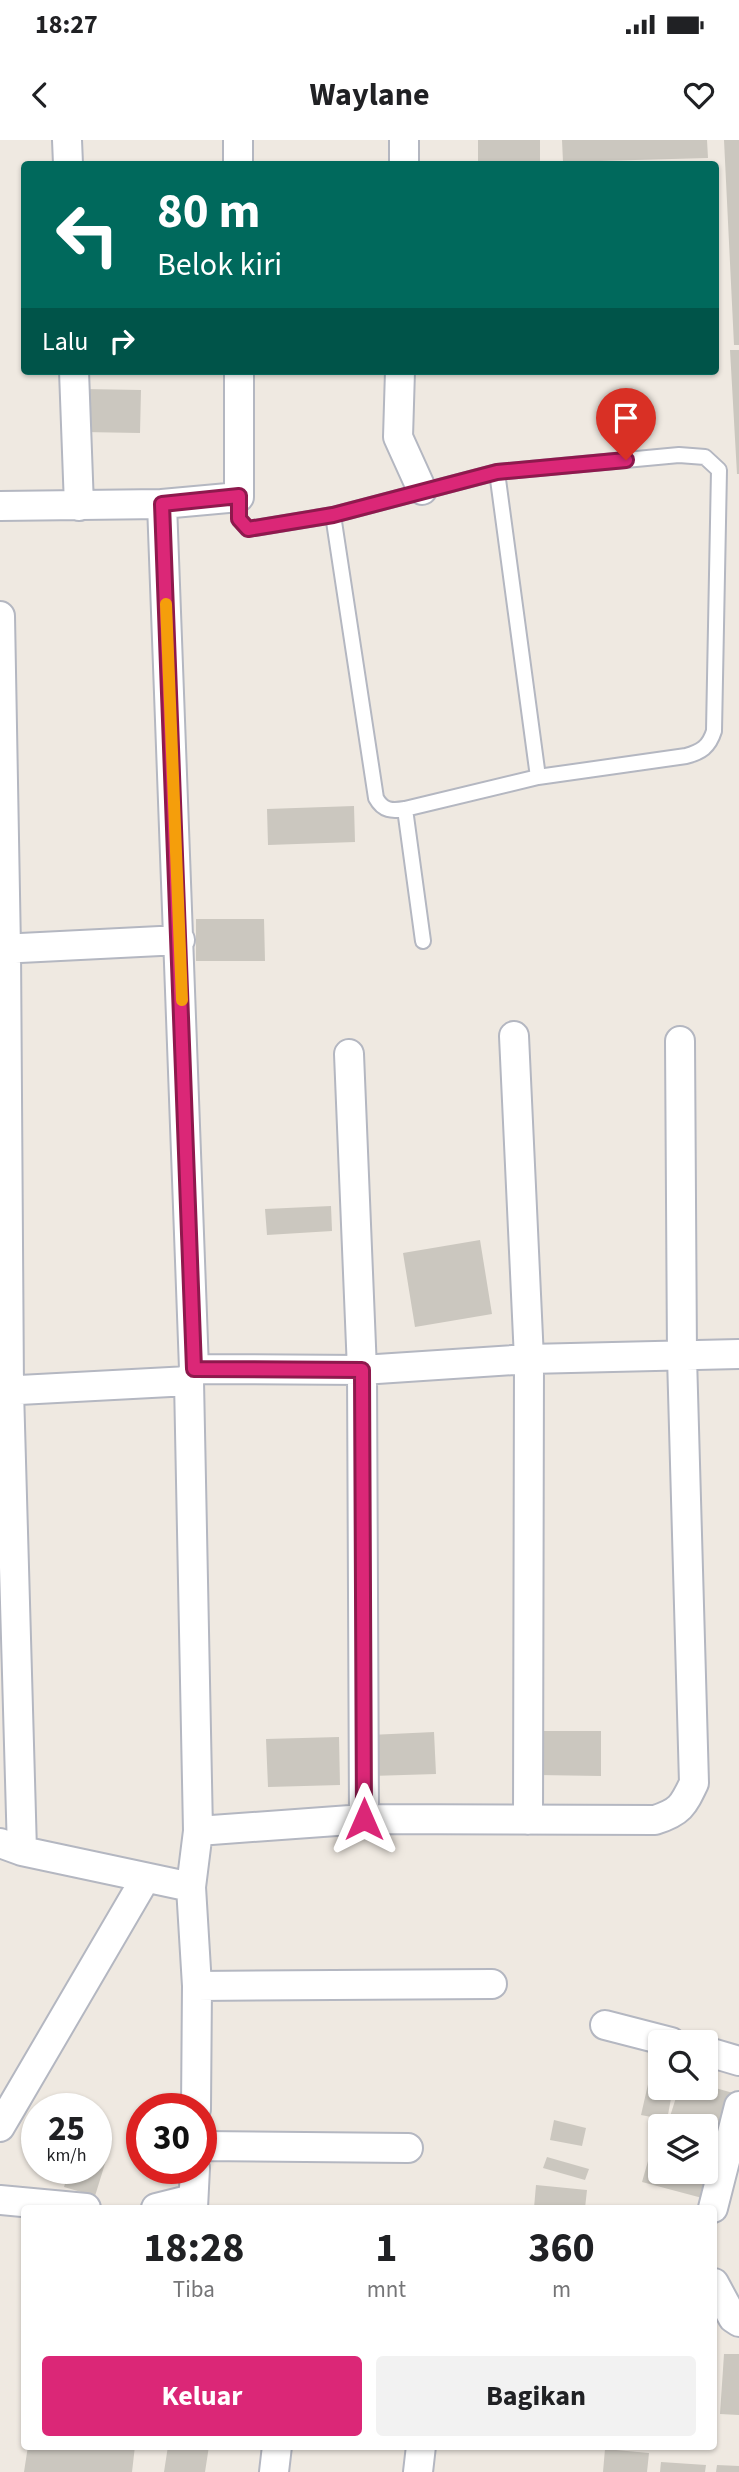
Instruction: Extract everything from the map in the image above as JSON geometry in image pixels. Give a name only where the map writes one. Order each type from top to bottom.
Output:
[{"type":"street","points":[[67,140],[68,161]]},
{"type":"street","points":[[238,140],[238,161]]},
{"type":"street","points":[[404,140],[404,161]]},
{"type":"street","points":[[74,375],[79,506]]},
{"type":"street","points":[[0,506],[162,504],[239,496],[239,375]]},
{"type":"street","points":[[400,375],[398,437],[422,490]]},
{"type":"street","points":[[162,504],[180,940],[192,1375],[198,1831],[191,1887],[197,1986],[196,2093]]},
{"type":"street","points":[[0,616],[4,1390],[11,1847],[145,1879],[191,1887]]},
{"type":"street","points":[[3,949],[180,940]]},
{"type":"street","points":[[514,1037],[529,1359],[528,1820]]},
{"type":"street","points":[[198,1831],[364,1819],[655,1820],[672,1814],[683,1806],[694,1783],[682,1357],[680,1041]]},
{"type":"street","points":[[349,1054],[362,1370],[364,1819]]},
{"type":"street","points":[[4,1390],[192,1375],[362,1370],[529,1359],[739,1354]]},
{"type":"street","points":[[0,2127],[145,1879]]},
{"type":"street","points":[[197,1986],[492,1984]]},
{"type":"street","points":[[605,2025],[648,2036]]},
{"type":"street","points":[[718,2055],[739,2061]]},
{"type":"street","points":[[714,2205],[739,2106]]},
{"type":"street","points":[[217,2146],[408,2148]]},
{"type":"street","points":[[193,2204],[194,2184]]},
{"type":"street","points":[[0,2200],[54,2205]]},
{"type":"street","points":[[717,2289],[733,2318],[739,2322]]},
{"type":"street","points":[[274,2472],[277,2450]]},
{"type":"street","points":[[418,2472],[421,2450]]},
{"type":"lane","points":[[239,496],[239,519],[248,529],[333,515],[497,472],[679,454],[705,457],[719,470],[714,731],[710,741],[700,752],[685,756],[538,777],[405,809],[386,810],[376,798],[333,515]]},
{"type":"lane","points":[[497,472],[538,777]]},
{"type":"lane","points":[[405,809],[423,941]]},
{"type":"building","points":[[478,140],[540,140],[540,161],[478,161]]},
{"type":"building","points":[[562,140],[707,140],[708,158],[563,161]]},
{"type":"building","points":[[724,140],[739,140],[739,345],[734,345]]},
{"type":"building","points":[[730,350],[739,350],[739,474],[737,474]]},
{"type":"building","points":[[84,389],[141,390],[140,433],[83,432]]},
{"type":"building","points":[[354,806],[355,842],[268,845],[267,809]]},
{"type":"building","points":[[196,919],[264,919],[265,961],[196,961]]},
{"type":"building","points":[[331,1206],[332,1231],[267,1235],[265,1209]]},
{"type":"building","points":[[480,1240],[492,1314],[415,1327],[403,1253]]},
{"type":"building","points":[[538,1731],[601,1731],[601,1776],[538,1775]]},
{"type":"building","points":[[434,1732],[436,1774],[371,1776],[370,1735]]},
{"type":"building","points":[[339,1737],[340,1785],[268,1787],[266,1739]]},
{"type":"building","points":[[648,2084],[648,2100],[671,2100],[668,2114],[641,2115]]},
{"type":"building","points":[[718,2089],[733,2093],[718,2140],[718,2114],[671,2114],[675,2100],[718,2100]]},
{"type":"building","points":[[554,2120],[586,2128],[582,2146],[550,2140]]},
{"type":"building","points":[[547,2157],[589,2169],[585,2180],[543,2168]]},
{"type":"building","points":[[648,2161],[648,2184],[642,2182]]},
{"type":"building","points":[[65,2184],[99,2184],[95,2196],[64,2187]]},
{"type":"building","points":[[650,2184],[710,2184],[706,2199]]},
{"type":"building","points":[[536,2185],[587,2190],[585,2205],[534,2205]]},
{"type":"building","points":[[724,2354],[739,2354],[739,2415],[720,2414]]},
{"type":"building","points":[[27,2450],[135,2450],[132,2472],[24,2472]]},
{"type":"building","points":[[167,2450],[208,2450],[205,2472],[164,2472]]},
{"type":"building","points":[[605,2450],[649,2453],[647,2472],[603,2472]]},
{"type":"building","points":[[661,2462],[706,2465],[705,2472],[660,2472]]},
{"type":"building","points":[[717,2465],[739,2466],[739,2472],[716,2472]]},
{"type":"slow traffic","points":[[166,604],[182,1000]]},
{"type":"route","points":[[364,1819],[362,1370],[194,1369],[162,504],[239,496],[239,519],[248,529],[333,515],[497,472],[626,460]]}]
